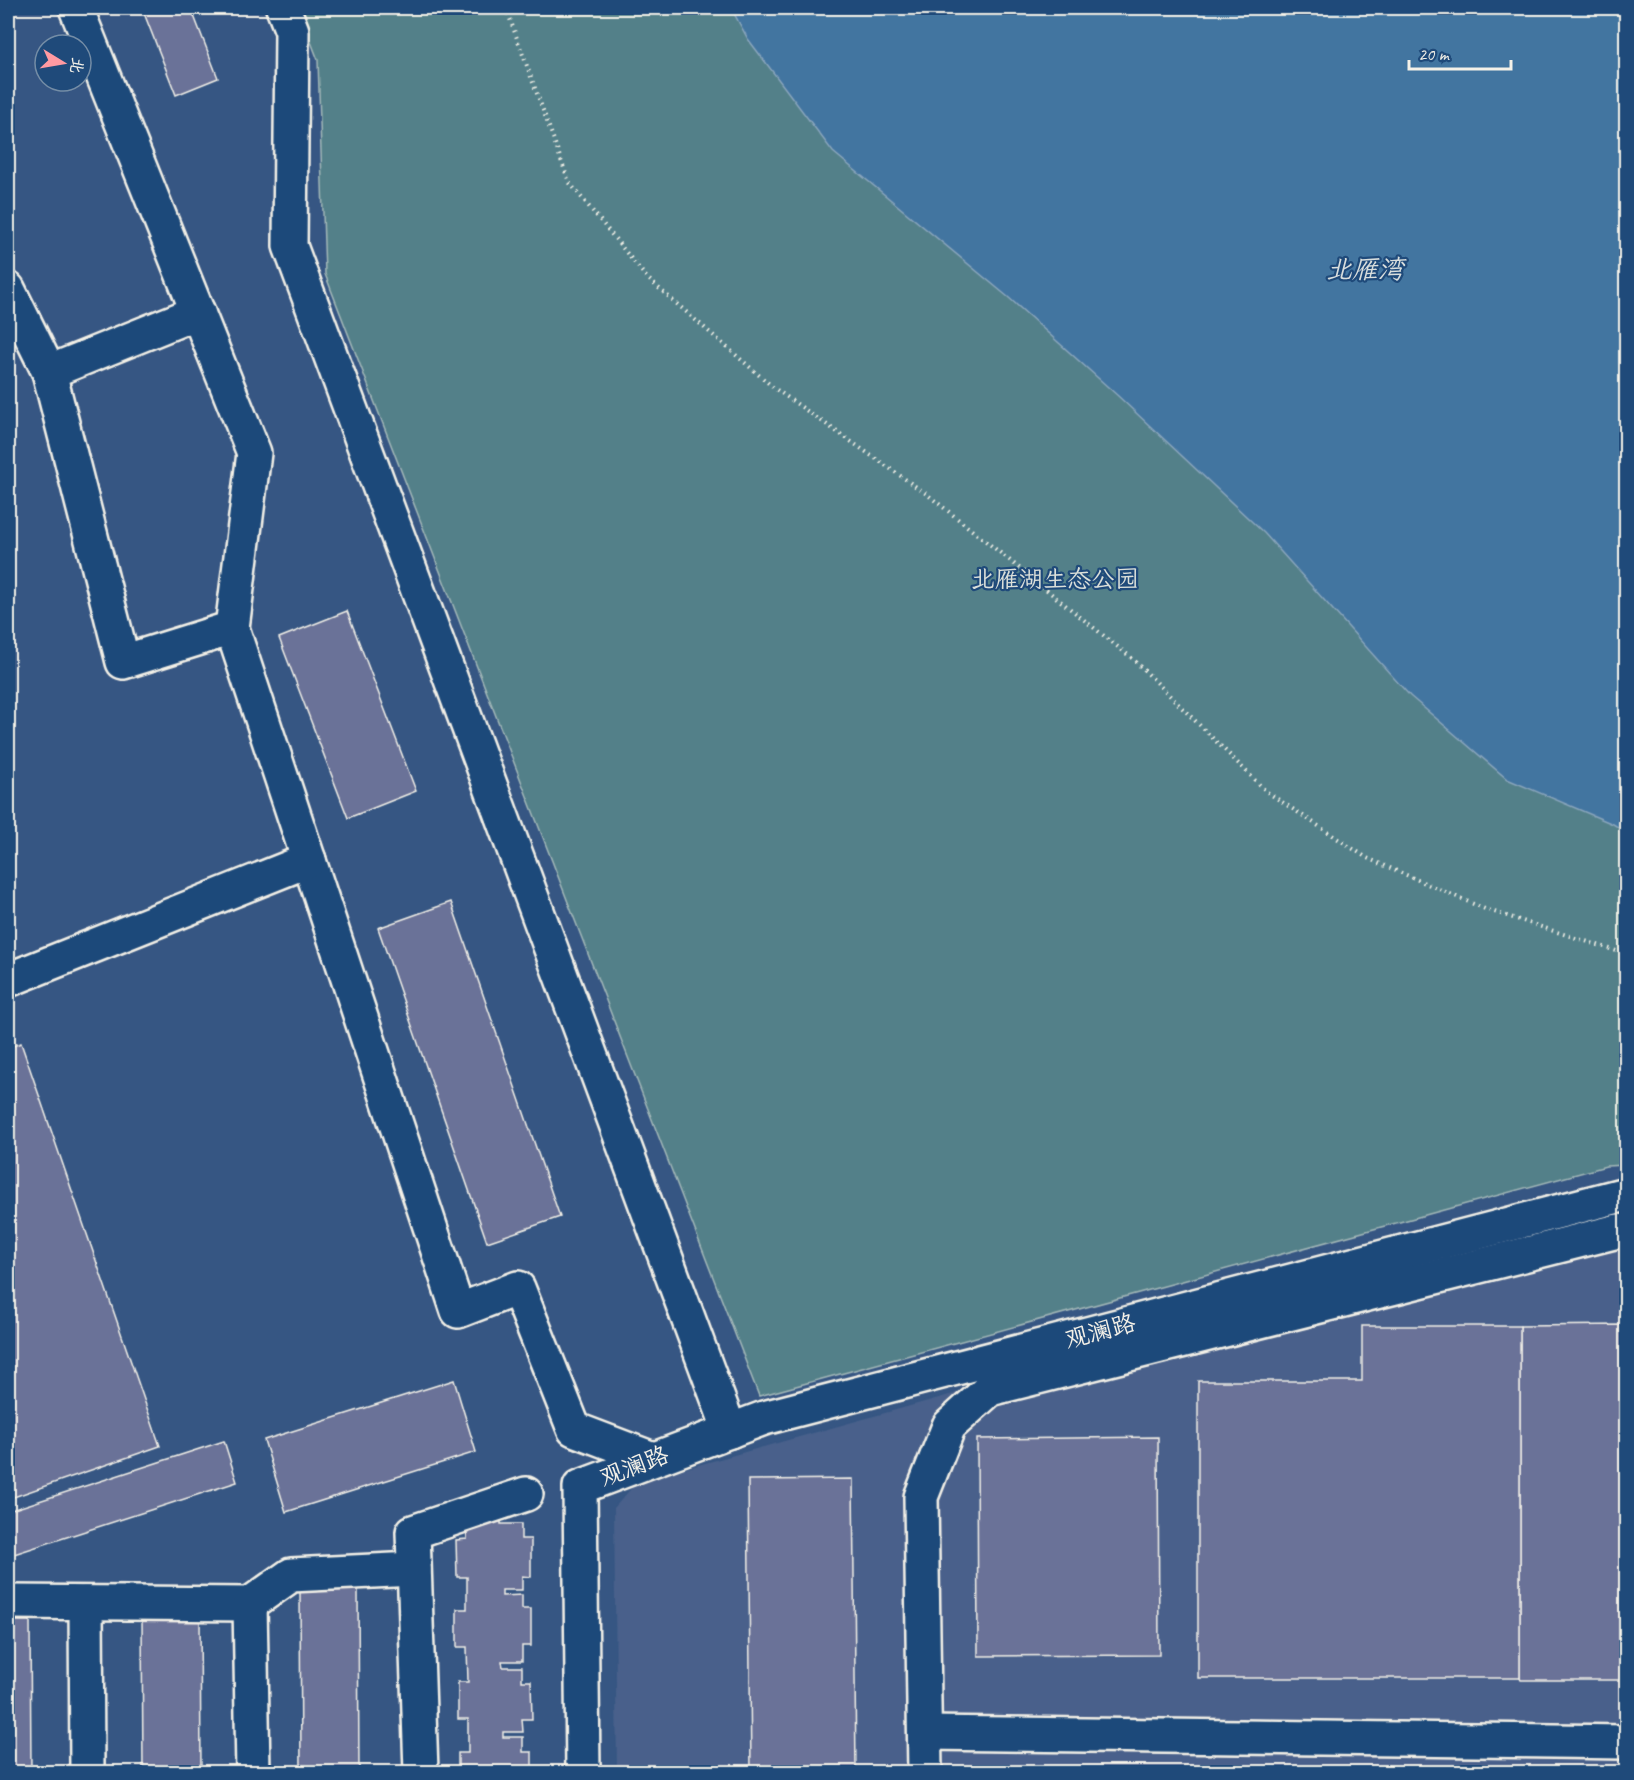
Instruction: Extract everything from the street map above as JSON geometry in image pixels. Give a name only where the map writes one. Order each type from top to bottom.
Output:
[{"type":"street","points":[[76,8],[254,453],[232,628],[458,1311],[518,1288],[574,1429],[653,1459]]},
{"type":"street","points":[[283,8],[292,31],[290,246],[730,1431]]},
{"type":"street","points":[[8,289],[49,372],[123,662],[232,628]]},
{"type":"street","points":[[49,372],[198,312]]},
{"type":"street","points":[[8,980],[309,860]]},
{"type":"street","name":"观澜路","points":[[583,1773],[580,1487],[764,1418],[1626,1194]]},
{"type":"street","points":[[925,1773],[921,1497],[949,1426],[990,1389],[1607,1233],[1626,1232]]},
{"type":"street","points":[[421,1773],[413,1532],[526,1494]]},
{"type":"street","points":[[8,1602],[250,1604],[291,1575],[414,1569]]},
{"type":"street","points":[[86,1603],[87,1773]]},
{"type":"street","points":[[250,1604],[253,1773]]},
{"type":"street","points":[[925,1733],[1626,1742]]},
{"type":"path","points":[[506,8],[569,182],[647,278],[774,388],[928,495],[1133,659],[1267,792],[1367,858],[1485,909],[1626,954]]},
{"type":"shaded area","points":[[1608,1212],[1626,1212],[1626,1772],[617,1772],[614,1508],[637,1482]]},
{"type":"green space","name":"北雁湖生态公园","points":[[298,8],[1626,8],[1626,1165],[1606,1166],[759,1396],[325,274],[318,60]]},
{"type":"water","name":"北雁湾","points":[[731,8],[1626,8],[1626,832],[1613,824],[1507,779],[1410,696],[1264,533],[1008,297],[833,152],[748,39]]},
{"type":"building","points":[[142,8],[191,8],[218,78],[176,95]]},
{"type":"building","points":[[347,611],[416,791],[348,818],[279,638]]},
{"type":"building","points":[[451,902],[560,1217],[487,1242],[378,928]]},
{"type":"building","points":[[21,1043],[160,1446],[8,1499],[8,1048]]},
{"type":"building","points":[[1626,1325],[1626,1680],[1521,1680],[1520,1326]]},
{"type":"building","points":[[1362,1326],[1520,1326],[1520,1678],[1198,1678],[1198,1381],[1362,1381]]},
{"type":"building","points":[[454,1380],[476,1452],[286,1512],[264,1440]]},
{"type":"building","points":[[1158,1437],[1159,1655],[978,1656],[977,1439]]},
{"type":"building","points":[[224,1441],[237,1482],[8,1556],[8,1511]]},
{"type":"building","points":[[853,1479],[856,1772],[751,1772],[748,1480]]},
{"type":"building","points":[[466,1521],[501,1521],[501,1524],[521,1524],[521,1539],[531,1539],[531,1577],[522,1576],[522,1590],[502,1590],[502,1596],[522,1595],[522,1609],[531,1609],[531,1646],[522,1646],[522,1661],[502,1661],[503,1667],[522,1667],[522,1681],[531,1681],[532,1719],[522,1719],[523,1732],[503,1732],[503,1737],[523,1737],[523,1752],[532,1752],[532,1772],[458,1772],[458,1753],[468,1753],[468,1719],[458,1719],[458,1682],[468,1682],[467,1647],[457,1647],[457,1609],[467,1609],[467,1577],[457,1577],[456,1540],[467,1539]]},
{"type":"building","points":[[300,1588],[358,1588],[359,1772],[301,1772]]},
{"type":"building","points":[[142,1615],[200,1615],[201,1772],[143,1772]]},
{"type":"building","points":[[8,1621],[30,1621],[31,1772],[8,1772]]}]
